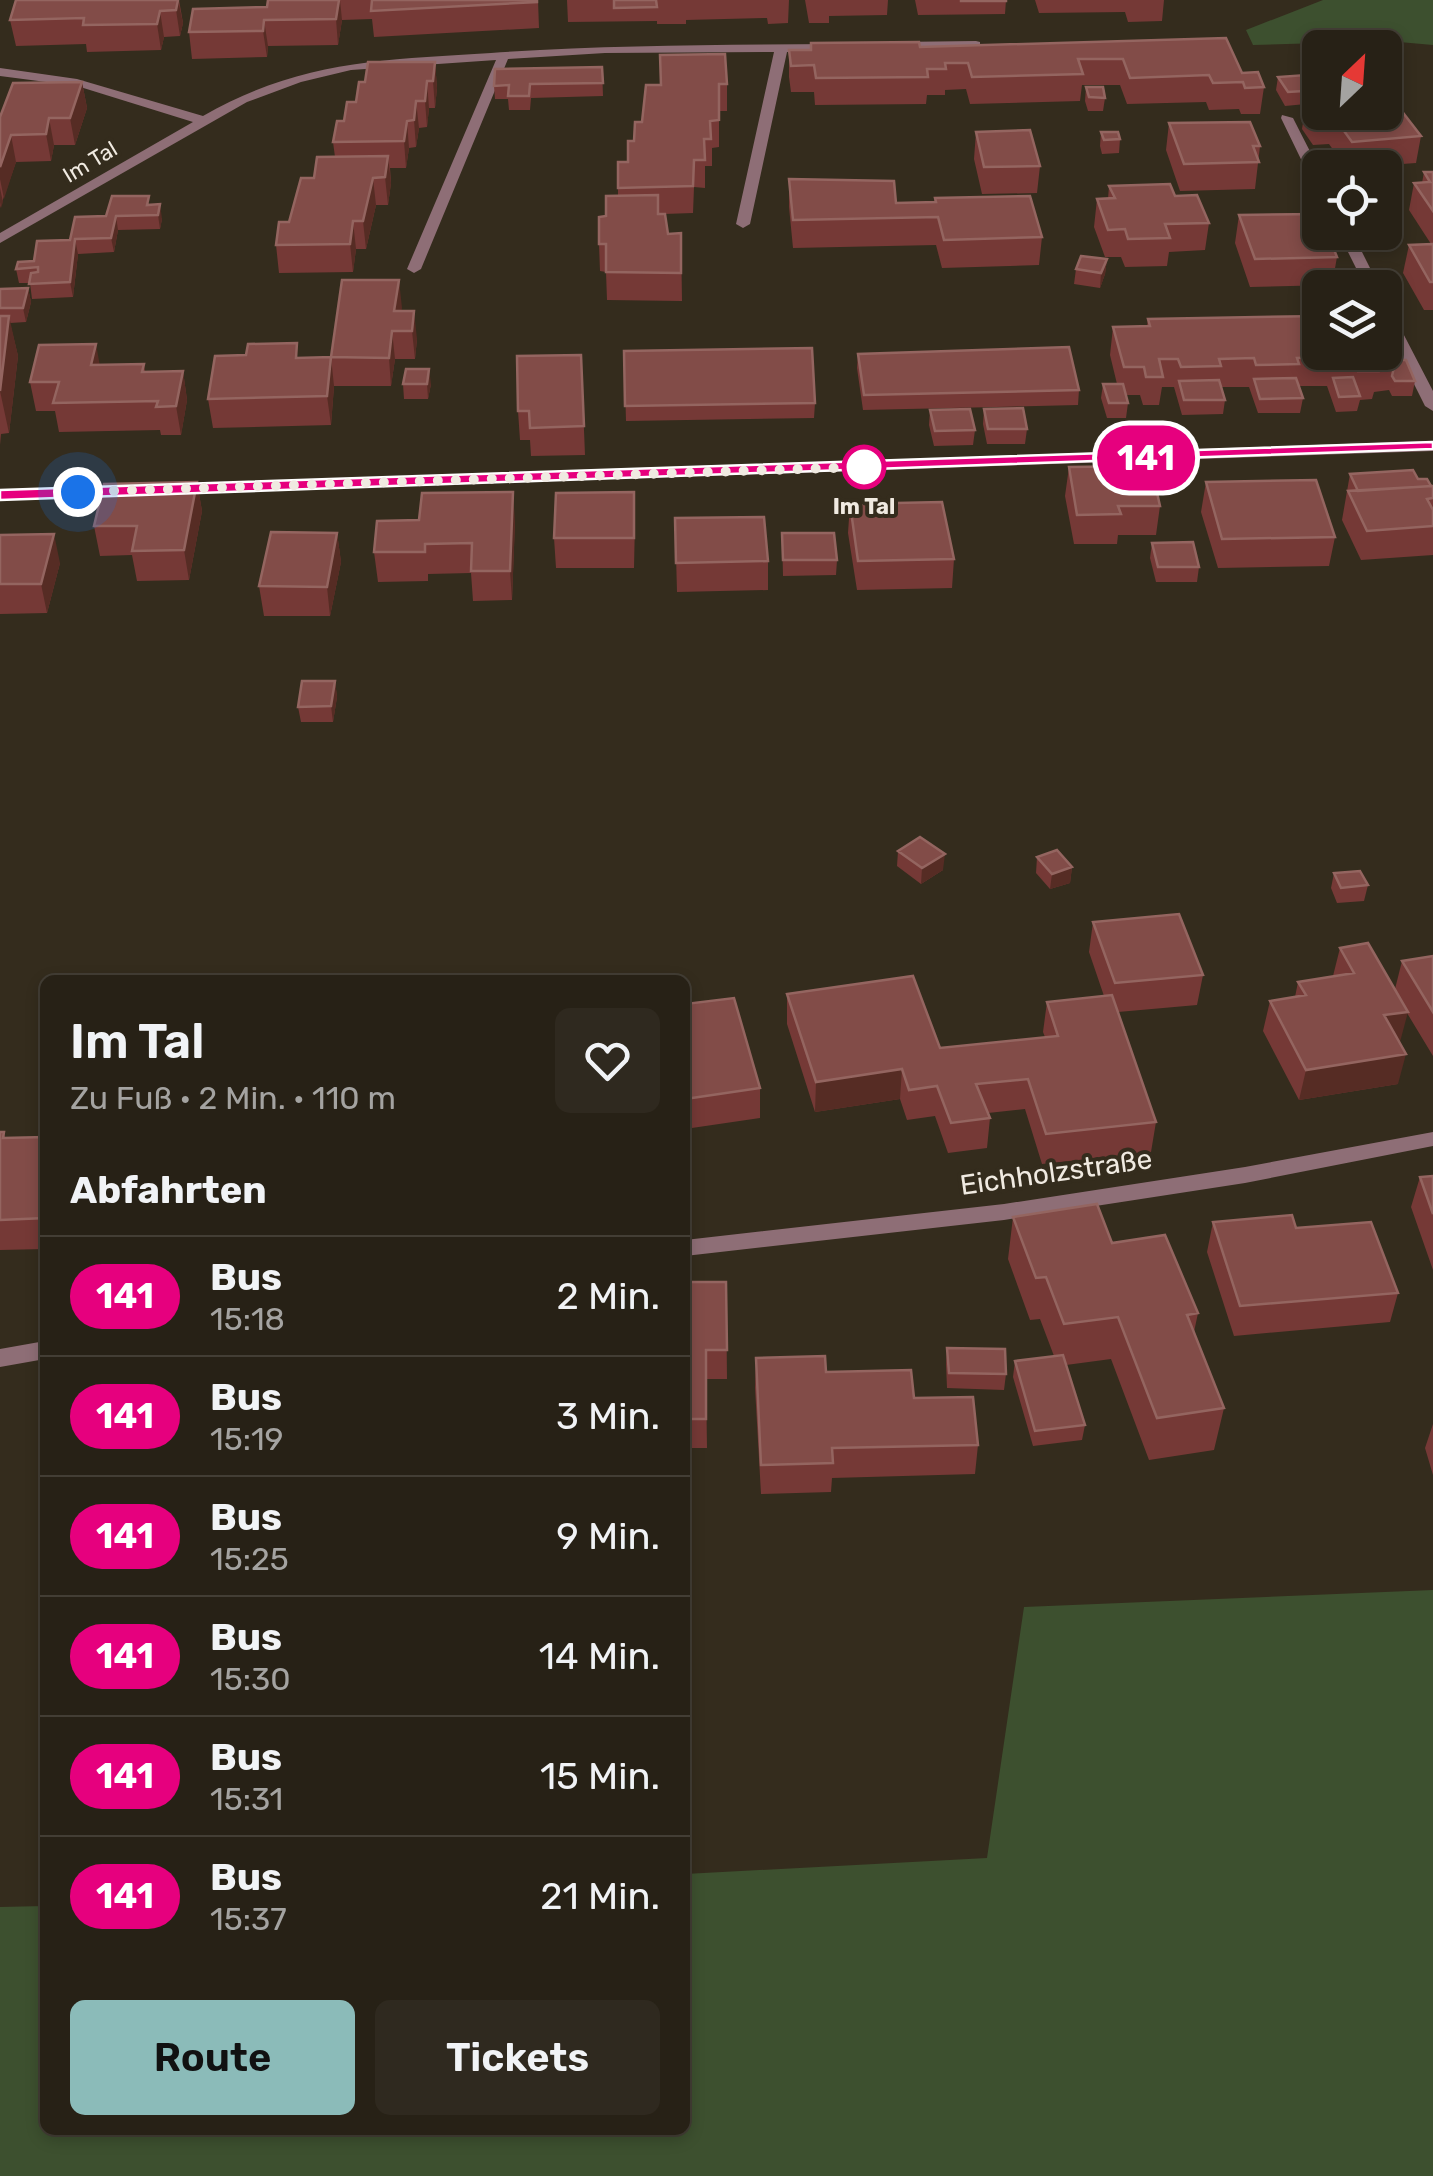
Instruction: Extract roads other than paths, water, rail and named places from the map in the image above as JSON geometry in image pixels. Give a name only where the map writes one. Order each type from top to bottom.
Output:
[{"type":"street","points":[[879,47],[992,45]]},
{"type":"street","name":"Im Tal","points":[[0,238],[200,120],[270,88],[351,66],[605,49],[859,47]]},
{"type":"street","points":[[743,224],[781,49]]},
{"type":"street","points":[[414,270],[504,54]]},
{"type":"street","points":[[0,72],[45,74],[93,84],[200,120]]},
{"type":"street","points":[[1287,118],[1303,150]]},
{"type":"street","points":[[1402,345],[1433,406]]},
{"type":"street","points":[[157,490],[1433,446]]},
{"type":"street","points":[[0,495],[138,490]]},
{"type":"street","name":"Eichholzstraße","points":[[690,1247],[1004,1212],[1246,1174],[1433,1139]]},
{"type":"street","points":[[0,1358],[40,1351]]},
{"type":"place","name":"Im Tal","points":[[864,467]]}]
